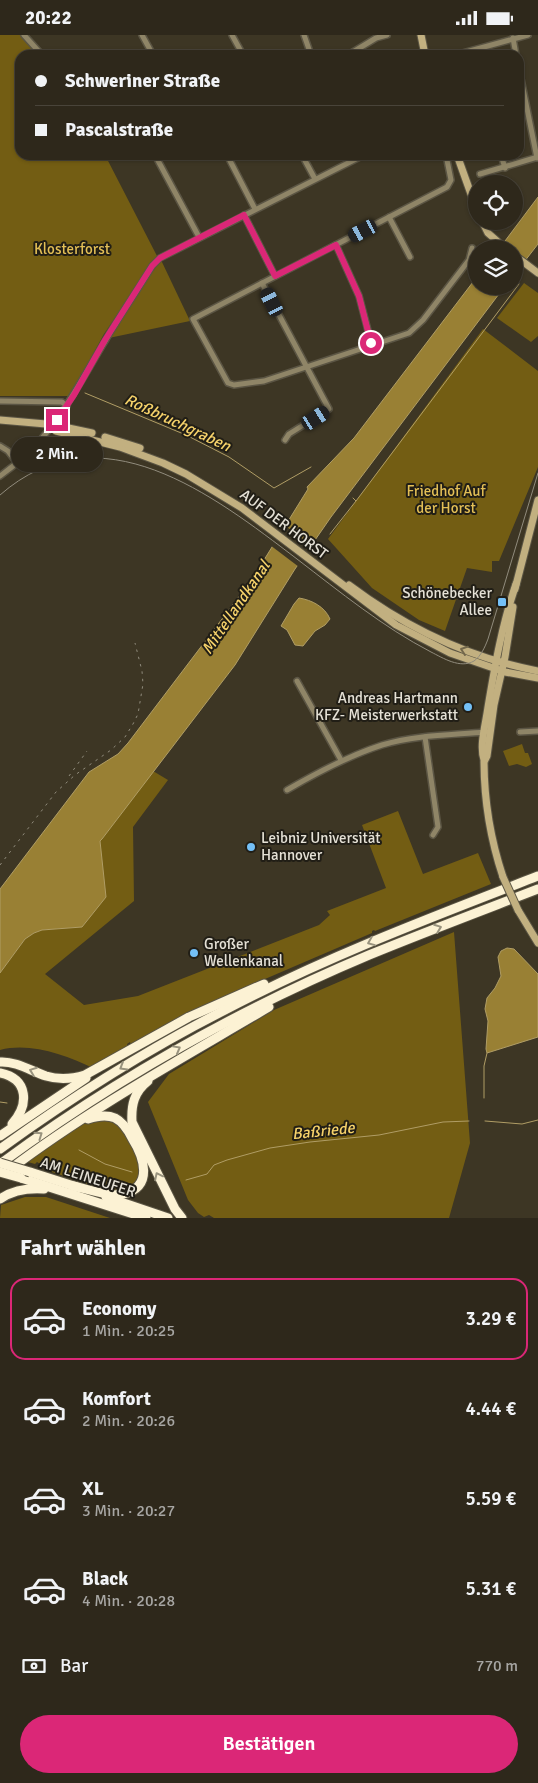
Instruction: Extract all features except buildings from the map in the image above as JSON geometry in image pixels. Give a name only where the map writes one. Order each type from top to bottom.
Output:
[{"type":"highway","points":[[0,1149],[79,1095],[150,1051],[226,1009],[305,971],[416,923],[538,876]]},
{"type":"highway","points":[[0,1163],[58,1122],[157,1060],[231,1020],[368,956],[538,889]]},
{"type":"highway","points":[[0,1062],[18,1065],[60,1079],[85,1075],[189,1017],[268,983],[305,971]]},
{"type":"highway","points":[[0,1176],[111,1100],[318,978]]},
{"type":"highway","points":[[0,1136],[118,1057]]},
{"type":"highway","points":[[169,1066],[144,1084],[134,1097],[131,1107],[132,1122],[175,1209],[182,1218]]},
{"type":"highway","points":[[0,1073],[16,1080],[22,1088],[25,1100],[19,1116],[0,1136]]},
{"type":"highway","points":[[0,1199],[12,1192],[34,1189],[71,1190],[113,1195],[125,1194],[141,1182],[145,1169],[143,1159],[127,1128],[119,1120],[113,1117],[98,1116],[88,1119],[55,1137]]},
{"type":"highway","name":"AM LEINEUFER","points":[[0,1163],[30,1172],[71,1190],[146,1218]]},
{"type":"highway","name":"AM LEINEUFER","points":[[0,1172],[168,1218]]},
{"type":"street","points":[[24,35],[38,50]]},
{"type":"street","points":[[142,35],[151,50]]},
{"type":"street","points":[[232,35],[240,50]]},
{"type":"street","points":[[304,35],[309,50]]},
{"type":"street","points":[[355,50],[375,36],[387,35]]},
{"type":"street","points":[[421,35],[424,50]]},
{"type":"street","points":[[469,50],[501,38],[513,39],[528,35]]},
{"type":"street","points":[[513,39],[515,50]]},
{"type":"street","points":[[480,174],[537,157],[524,93]]},
{"type":"street","points":[[158,160],[199,237]]},
{"type":"street","points":[[230,160],[255,209]]},
{"type":"street","points":[[305,160],[315,179]]},
{"type":"street","points":[[0,476],[17,463],[47,434],[67,406],[105,340],[152,266],[160,258],[354,160]]},
{"type":"street","points":[[447,160],[451,180],[447,187],[193,319],[226,381],[231,385],[264,381],[409,333],[417,327],[468,261]]},
{"type":"street","points":[[460,160],[468,184]]},
{"type":"street","points":[[503,160],[506,167]]},
{"type":"street","points":[[244,215],[275,276]]},
{"type":"street","points":[[390,217],[410,257]]},
{"type":"street","points":[[486,230],[496,240]]},
{"type":"street","points":[[336,245],[359,296],[372,346]]},
{"type":"street","points":[[523,262],[538,273]]},
{"type":"street","points":[[262,283],[329,409],[289,434],[285,440]]},
{"type":"street","points":[[0,401],[62,402],[67,406]]},
{"type":"street","name":"AUF DER HORST","points":[[0,420],[58,429],[120,447],[163,463],[219,493],[276,531],[396,625],[450,653],[538,678]]},
{"type":"street","name":"AUF DER HORST","points":[[0,425],[44,426]]},
{"type":"street","points":[[0,446],[8,451],[17,463]]},
{"type":"street","points":[[538,500],[516,584],[498,666],[487,732],[487,756],[484,760],[487,817],[493,844],[503,877],[518,910],[538,943]]},
{"type":"street","name":"AUF DER HORST","points":[[498,666],[538,671]]},
{"type":"street","points":[[297,681],[341,760]]},
{"type":"street","points":[[520,732],[538,731]]},
{"type":"street","points":[[287,790],[341,760],[383,745],[425,737],[487,732]]},
{"type":"street","points":[[425,737],[438,827],[433,835]]},
{"type":"green space","name":"Klosterforst","points":[[0,35],[20,35],[34,50],[15,50],[15,160],[108,160],[157,256],[104,334],[70,396],[0,396]]},
{"type":"green space","points":[[161,260],[190,321],[104,339]]},
{"type":"green space","points":[[524,283],[538,293],[538,336],[531,342],[497,318],[515,295],[523,295]]},
{"type":"green space","name":"Friedhof Auf der Horst","points":[[483,329],[538,371],[538,467],[499,561],[492,561],[492,572],[467,568],[445,631],[419,620],[372,588],[328,539]]},
{"type":"green space","points":[[522,744],[532,764],[526,767],[517,764],[509,766],[503,751]]},
{"type":"green space","points":[[153,771],[168,780],[133,827],[134,901],[45,974],[84,1005],[138,996],[319,925],[330,915],[327,911],[386,888],[362,825],[398,811],[423,874],[478,853],[491,884],[374,930],[372,933],[230,994],[131,1045],[130,1042],[127,1044],[128,1047],[93,1068],[48,1051],[23,1048],[0,1050],[0,973],[25,939],[42,930],[82,927],[105,897],[100,841]]},
{"type":"green space","points":[[454,932],[470,1143],[449,1218],[214,1218],[209,1215],[204,1217],[198,1213],[188,1200],[148,1102],[169,1074],[274,1010]]},
{"type":"green space","points":[[105,1118],[120,1124],[140,1157],[139,1177],[131,1187],[120,1191],[108,1191],[52,1172],[37,1162],[35,1164],[28,1162],[29,1158],[84,1122]]},
{"type":"green space","points":[[25,1197],[46,1197],[110,1218],[0,1218],[1,1205]]},
{"type":"water","points":[[538,197],[538,244],[523,263],[523,240],[506,240],[513,230],[523,230],[523,217]]},
{"type":"water","name":"Mittellandkanal","points":[[468,288],[468,295],[498,295],[331,517],[295,569],[235,665],[100,841],[106,897],[82,927],[42,930],[25,939],[0,973],[0,889],[89,772],[118,754],[128,743],[241,594],[308,489],[307,487],[354,438]]},
{"type":"water","points":[[299,598],[309,600],[318,605],[330,619],[325,625],[315,631],[303,646],[295,645],[287,630],[281,626]]},
{"type":"water","points":[[507,948],[514,949],[538,974],[538,1037],[487,1053],[488,1021],[485,1009],[487,998],[501,976],[498,957],[501,951]]},
{"type":"pier","points":[[283,524],[313,547],[299,567],[270,545]]},
{"type":"waterway","points":[[353,498],[356,501],[511,295]]},
{"type":"waterway","name":"Roßbruchgraben","points":[[85,393],[186,435],[229,457],[274,488],[311,467]]},
{"type":"waterway","name":"Roßbruchgraben","points":[[43,456],[52,446]]},
{"type":"waterway","points":[[330,534],[356,501]]},
{"type":"waterway","points":[[484,1098],[484,1066],[487,1053]]},
{"type":"waterway","name":"Baßriede","points":[[0,1102],[7,1103]]},
{"type":"waterway","name":"Baßriede","points":[[485,1121],[522,1124],[538,1120]]},
{"type":"waterway","name":"Baßriede","points":[[186,1180],[207,1174],[214,1165],[227,1160],[270,1148],[379,1135],[443,1122],[469,1121]]},
{"type":"waterway","name":"Baßriede","points":[[79,1150],[105,1164],[132,1172]]},
{"type":"tram line","points":[[0,495],[38,470],[77,459],[116,460],[154,470],[192,487],[229,510],[396,632],[441,657],[463,664],[474,661],[483,651],[487,642],[538,473]]},
{"type":"railway","points":[[0,865],[56,792],[75,775],[111,750],[125,737],[133,724],[138,714],[143,684],[142,671],[135,643]]},
{"type":"railway","points":[[69,776],[87,751]]},
{"type":"place","name":"Schönebecker Allee","points":[[502,602]]},
{"type":"place","name":"Andreas Hartmann KFZ- Meisterwerkstatt","points":[[468,707]]},
{"type":"place","name":"Leibniz Universität Hannover","points":[[251,847]]},
{"type":"place","name":"Großer Wellenkanal","points":[[194,953]]},
{"type":"route","points":[[57,420],[152,266],[160,258],[244,215],[275,276],[336,245],[359,296],[371,343]]}]
